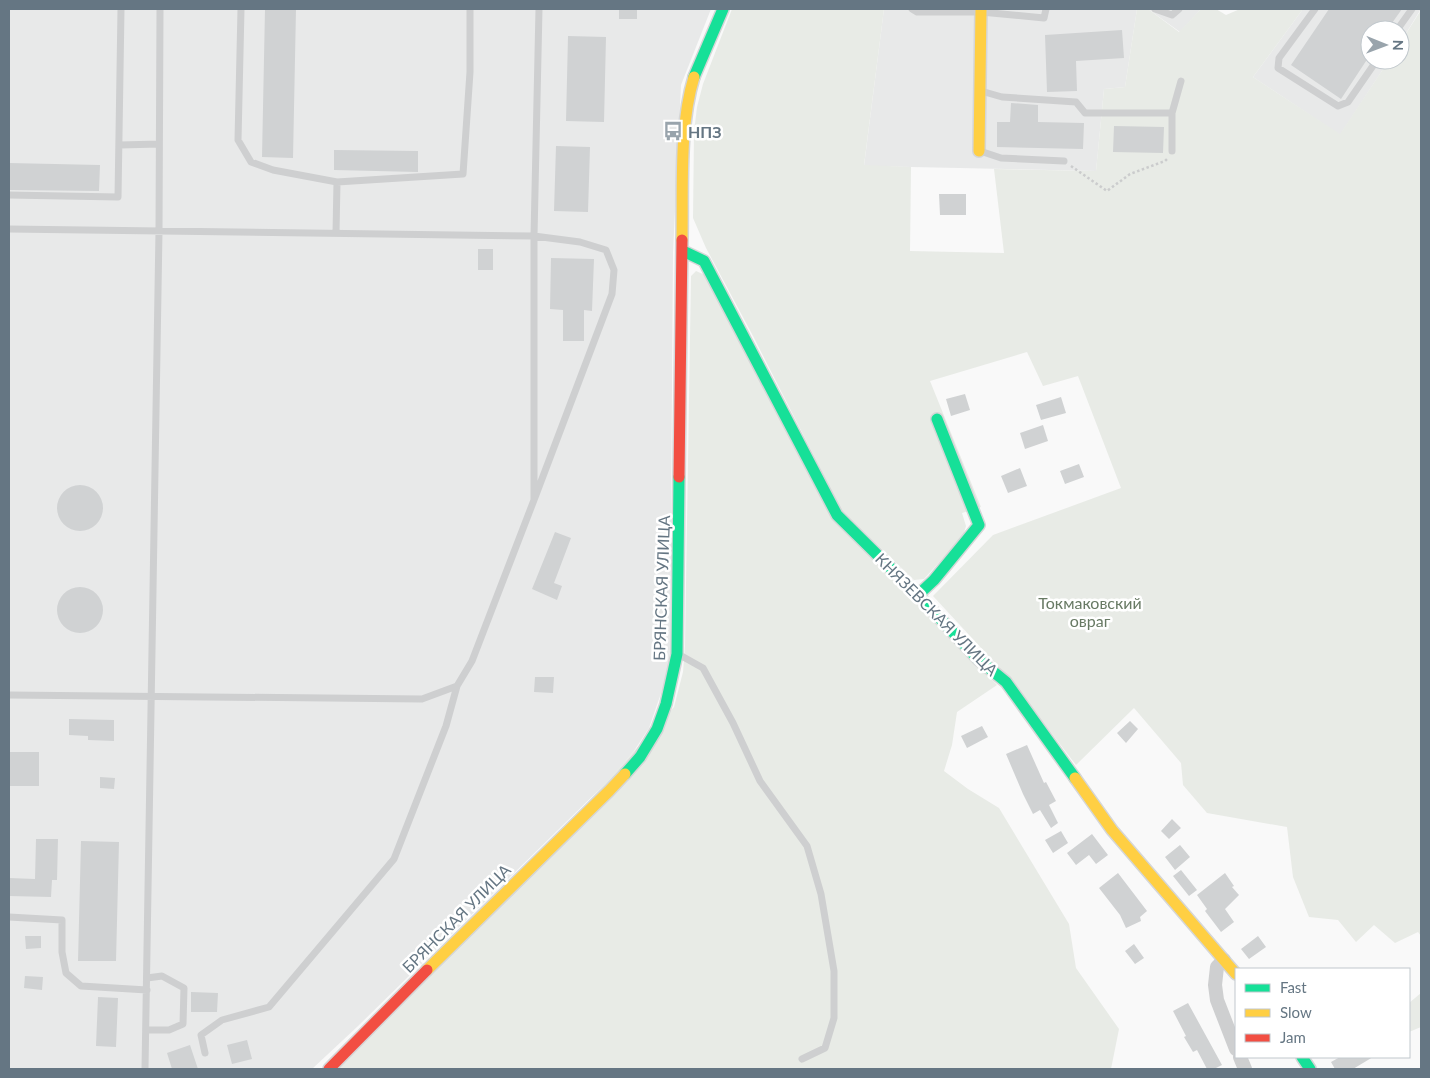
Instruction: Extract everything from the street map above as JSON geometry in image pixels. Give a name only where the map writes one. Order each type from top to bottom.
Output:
[{"type":"street","name":"БРЯНСКАЯ УЛИЦА","points":[[329,1069],[431,965],[609,790],[640,757],[657,729],[666,704],[677,654],[683,195],[688,103],[693,82],[723,9]]},
{"type":"street","points":[[979,151],[981,10]]},
{"type":"street","name":"КНЯЗЕВСКАЯ УЛИЦА","points":[[683,251],[704,260],[837,515],[918,595],[978,659],[1006,682],[1112,830],[1235,973]]},
{"type":"street","points":[[918,595],[934,580],[979,525],[937,419]]},
{"type":"street","points":[[1224,960],[1217,967],[1215,985],[1217,1000],[1235,1045]]},
{"type":"street","points":[[1303,1058],[1310,1069]]},
{"type":"lane","points":[[9,195],[118,197],[121,9]]},
{"type":"lane","points":[[145,1069],[159,230],[160,9]]},
{"type":"lane","points":[[241,9],[238,140],[251,162],[273,170],[337,182],[463,174],[470,72],[470,9]]},
{"type":"lane","points":[[534,500],[534,236],[539,9]]},
{"type":"lane","points":[[912,9],[917,12],[981,10],[1044,18],[1046,9]]},
{"type":"lane","points":[[1155,9],[1172,15],[1179,9]]},
{"type":"lane","points":[[1315,9],[1279,58],[1278,68],[1338,106],[1348,102],[1370,70]]},
{"type":"lane","points":[[1404,20],[1412,9]]},
{"type":"lane","points":[[1172,151],[1172,113],[1181,81]]},
{"type":"lane","points":[[980,90],[1002,97],[1076,102],[1085,113],[1172,113]]},
{"type":"lane","points":[[120,145],[159,144]]},
{"type":"lane","points":[[979,151],[1001,158],[1064,161]]},
{"type":"lane","points":[[336,233],[337,182]]},
{"type":"lane","points":[[9,229],[534,236],[580,242],[606,250],[614,270],[612,294],[472,661],[457,686],[446,726],[394,860],[269,1007],[222,1020],[201,1035],[205,1053]]},
{"type":"lane","points":[[677,654],[703,668],[734,723],[760,781],[807,846],[821,894],[834,972],[834,1018],[825,1048],[802,1059]]},
{"type":"lane","points":[[9,694],[422,699],[457,686]]},
{"type":"lane","points":[[9,917],[62,920],[62,952],[66,973],[81,986],[147,990]]},
{"type":"lane","points":[[146,1030],[169,1030],[183,1024],[184,988],[162,976],[147,978]]},
{"type":"path","points":[[1064,161],[1107,191],[1130,174],[1165,161],[1172,151]]},
{"type":"shaded area","points":[[9,9],[711,9],[681,85],[673,253],[670,652],[667,676],[649,728],[634,751],[608,781],[312,1069],[9,1069]]},
{"type":"shaded area","points":[[884,9],[1137,9],[1125,87],[1104,89],[1096,171],[864,166]]},
{"type":"shaded area","points":[[1148,9],[1201,9],[1180,32]]},
{"type":"shaded area","points":[[1303,9],[1421,9],[1410,27],[1410,20],[1360,20],[1360,70],[1382,70],[1340,135],[1253,77]]},
{"type":"green space","name":"Токмаковский овраг","points":[[732,9],[884,9],[864,165],[911,167],[910,251],[1004,253],[994,169],[1096,171],[1104,89],[1125,87],[1137,9],[1148,9],[1179,32],[1201,9],[1216,9],[1226,15],[1240,9],[1303,9],[1253,77],[1340,134],[1382,70],[1410,70],[1410,27],[1421,10],[1421,936],[1418,932],[1395,943],[1374,925],[1356,942],[1338,920],[1309,917],[1293,877],[1287,827],[1207,813],[1183,785],[1181,763],[1134,708],[1076,765],[1009,678],[933,596],[993,535],[1121,488],[1078,376],[1043,386],[1027,352],[930,381],[981,507],[962,513],[966,526],[963,536],[924,579],[914,580],[842,511],[706,248],[693,218],[694,132],[697,107],[703,84]]},
{"type":"green space","points":[[696,271],[705,275],[833,519],[997,685],[957,712],[952,745],[944,771],[968,789],[999,808],[1069,924],[1076,968],[1119,1029],[1111,1069],[336,1069],[435,971],[674,707],[683,672],[685,646],[691,276]]},
{"type":"green space","points":[[1421,993],[1421,1027],[1410,1032],[1410,1002]]},
{"type":"building","points":[[265,9],[296,9],[293,158],[262,157]]},
{"type":"building","points":[[619,9],[637,9],[637,19],[619,19]]},
{"type":"building","points":[[1329,9],[1402,9],[1394,20],[1360,20],[1360,70],[1341,99],[1291,65]]},
{"type":"building","points":[[1122,30],[1124,58],[1076,61],[1077,91],[1047,92],[1045,35]]},
{"type":"building","points":[[568,36],[606,37],[604,122],[566,121]]},
{"type":"building","points":[[1011,103],[1038,105],[1038,122],[1084,123],[1083,149],[997,147],[997,122],[1010,122]]},
{"type":"building","points":[[1114,126],[1164,127],[1163,153],[1113,152]]},
{"type":"building","points":[[556,146],[590,147],[588,212],[554,211]]},
{"type":"building","points":[[334,150],[418,151],[418,172],[334,170]]},
{"type":"building","points":[[9,163],[100,165],[99,191],[9,190]]},
{"type":"building","points":[[939,194],[966,194],[966,215],[940,215]]},
{"type":"building","points":[[478,249],[493,249],[493,270],[478,270]]},
{"type":"building","points":[[551,258],[594,259],[592,311],[584,310],[584,341],[563,341],[563,310],[550,309]]},
{"type":"building","points":[[965,394],[970,410],[951,416],[946,399]]},
{"type":"building","points":[[1061,397],[1066,413],[1041,420],[1036,405]]},
{"type":"building","points":[[1043,425],[1048,441],[1025,449],[1020,433]]},
{"type":"building","points":[[1079,464],[1084,477],[1065,484],[1060,471]]},
{"type":"building","points":[[1020,468],[1027,486],[1008,493],[1001,476]]},
{"type":"building","points":[[85,485],[97,491],[102,499],[102,517],[97,525],[89,530],[75,531],[63,525],[58,517],[57,503],[63,491],[71,486]]},
{"type":"building","points":[[555,532],[571,538],[554,583],[562,586],[557,600],[532,589]]},
{"type":"building","points":[[85,587],[97,593],[102,601],[102,619],[97,627],[89,632],[75,633],[63,627],[58,619],[57,605],[63,593],[71,588]]},
{"type":"building","points":[[535,677],[554,677],[553,693],[534,692]]},
{"type":"building","points":[[69,719],[114,720],[114,741],[88,740],[88,736],[69,735]]},
{"type":"building","points":[[1130,721],[1138,729],[1126,743],[1117,733]]},
{"type":"building","points":[[982,726],[988,737],[967,748],[961,736]]},
{"type":"building","points":[[1027,745],[1044,783],[1046,782],[1056,801],[1049,805],[1058,823],[1051,828],[1040,810],[1033,814],[1006,754]]},
{"type":"building","points":[[9,752],[39,752],[39,786],[9,786]]},
{"type":"building","points":[[100,777],[115,778],[114,789],[100,788]]},
{"type":"building","points":[[1172,819],[1181,828],[1169,839],[1161,831]]},
{"type":"building","points":[[1061,831],[1068,843],[1053,853],[1045,840]]},
{"type":"building","points":[[1092,834],[1108,855],[1096,864],[1089,855],[1076,865],[1067,853]]},
{"type":"building","points":[[36,839],[58,839],[57,880],[52,880],[51,897],[9,896],[9,878],[35,879]]},
{"type":"building","points":[[81,841],[119,842],[116,961],[78,961]]},
{"type":"building","points":[[1180,845],[1190,857],[1175,870],[1165,857]]},
{"type":"building","points":[[1181,870],[1197,890],[1189,896],[1173,876]]},
{"type":"building","points":[[1118,873],[1147,911],[1140,917],[1141,921],[1126,928],[1120,915],[1099,888]]},
{"type":"building","points":[[1225,873],[1234,886],[1232,887],[1239,895],[1225,909],[1234,922],[1221,932],[1205,911],[1207,909],[1197,895]]},
{"type":"building","points":[[25,936],[41,936],[41,948],[26,949]]},
{"type":"building","points":[[1258,936],[1266,947],[1249,959],[1241,949]]},
{"type":"building","points":[[1134,944],[1144,958],[1135,964],[1125,951]]},
{"type":"building","points":[[25,976],[43,977],[42,990],[24,988]]},
{"type":"building","points":[[191,992],[218,993],[217,1012],[191,1012]]},
{"type":"building","points":[[98,997],[118,998],[116,1047],[96,1046]]},
{"type":"building","points":[[1188,1003],[1222,1065],[1214,1069],[1207,1069],[1197,1050],[1193,1052],[1184,1037],[1186,1036],[1173,1011]]},
{"type":"building","points":[[247,1040],[252,1059],[232,1064],[227,1045]]},
{"type":"building","points":[[190,1045],[198,1069],[172,1069],[167,1053]]},
{"type":"building","points":[[1338,1058],[1371,1058],[1353,1069],[1335,1069],[1331,1062]]},
{"type":"traffic: fast","points":[[694,77],[723,9]]},
{"type":"traffic: fast","points":[[683,251],[704,261],[837,515],[918,595],[978,659],[1006,682],[1075,778]]},
{"type":"traffic: fast","points":[[918,595],[934,580],[979,525],[937,419]]},
{"type":"traffic: fast","points":[[625,774],[640,757],[657,729],[666,704],[677,654],[679,477]]},
{"type":"traffic: fast","points":[[1303,1058],[1310,1069]]},
{"type":"traffic: slow","points":[[979,151],[981,9]]},
{"type":"traffic: slow","points":[[682,240],[684,137],[689,96],[694,77]]},
{"type":"traffic: slow","points":[[427,970],[625,774]]},
{"type":"traffic: slow","points":[[1075,778],[1112,830],[1235,973]]},
{"type":"traffic: jam","points":[[679,477],[682,240]]},
{"type":"traffic: jam","points":[[329,1069],[427,970]]},
{"type":"place","name":"НПЗ","points":[[673,131]]}]
